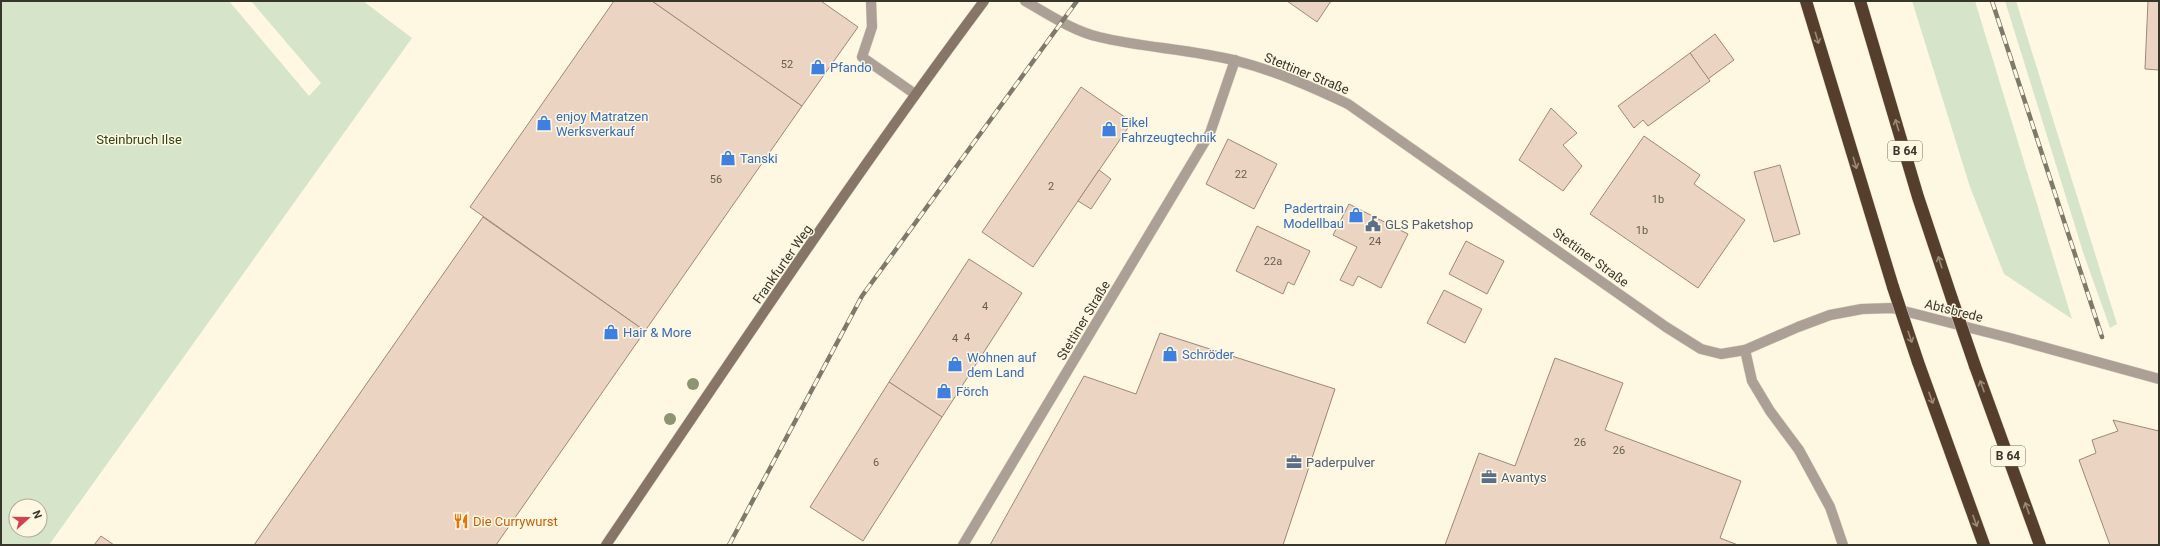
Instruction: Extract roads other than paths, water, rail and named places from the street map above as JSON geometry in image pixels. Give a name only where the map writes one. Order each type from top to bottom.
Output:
[{"type":"highway","points":[[1806,1],[1893,287],[1918,362],[1984,545]]},
{"type":"highway","name":"B 64","points":[[1860,1],[1918,197],[1975,366],[2040,545]]},
{"type":"main road","name":"Frankfurter Weg","points":[[606,545],[749,333],[915,94],[984,1]]},
{"type":"street","points":[[871,1],[872,27],[862,57],[915,94]]},
{"type":"street","name":"Stettiner Straße","points":[[1025,1],[1062,22],[1097,37],[1235,60],[1294,80],[1348,104],[1671,330],[1702,348],[1722,354],[1745,350]]},
{"type":"street","name":"Stettiner Straße","points":[[963,545],[1210,133],[1235,60]]},
{"type":"street","name":"Abtsbrede","points":[[1745,350],[1830,315],[1862,309],[1892,308],[2010,338],[2159,379]]},
{"type":"street","points":[[1745,350],[1752,381],[1770,411],[1799,450],[1830,507],[1843,545]]},
{"type":"railway","points":[[729,545],[862,296],[1077,1]]},
{"type":"railway","points":[[1992,1],[2102,337]]},
{"type":"place","name":"Pfando","points":[[818,67]]},
{"type":"place","name":"enjoy Matratzen Werksverkauf","points":[[544,123]]},
{"type":"place","name":"Eikel Fahrzeugtechnik","points":[[1109,129]]},
{"type":"place","name":"Tanski","points":[[728,158]]},
{"type":"place","name":"Padertrain Modellbau","points":[[1356,215]]},
{"type":"place","name":"GLS Paketshop","points":[[1373,224]]},
{"type":"place","name":"Hair & More","points":[[611,332]]},
{"type":"place","name":"Schröder","points":[[1170,354]]},
{"type":"place","name":"Wohnen auf dem Land","points":[[955,364]]},
{"type":"place","name":"Förch","points":[[944,391]]},
{"type":"place","name":"Paderpulver","points":[[1294,462]]},
{"type":"place","name":"Avantys","points":[[1489,477]]},
{"type":"place","name":"Die Currywurst","points":[[461,521]]},
{"type":"park label","name":"Steinbruch Ilse","points":[[139,139]]}]
